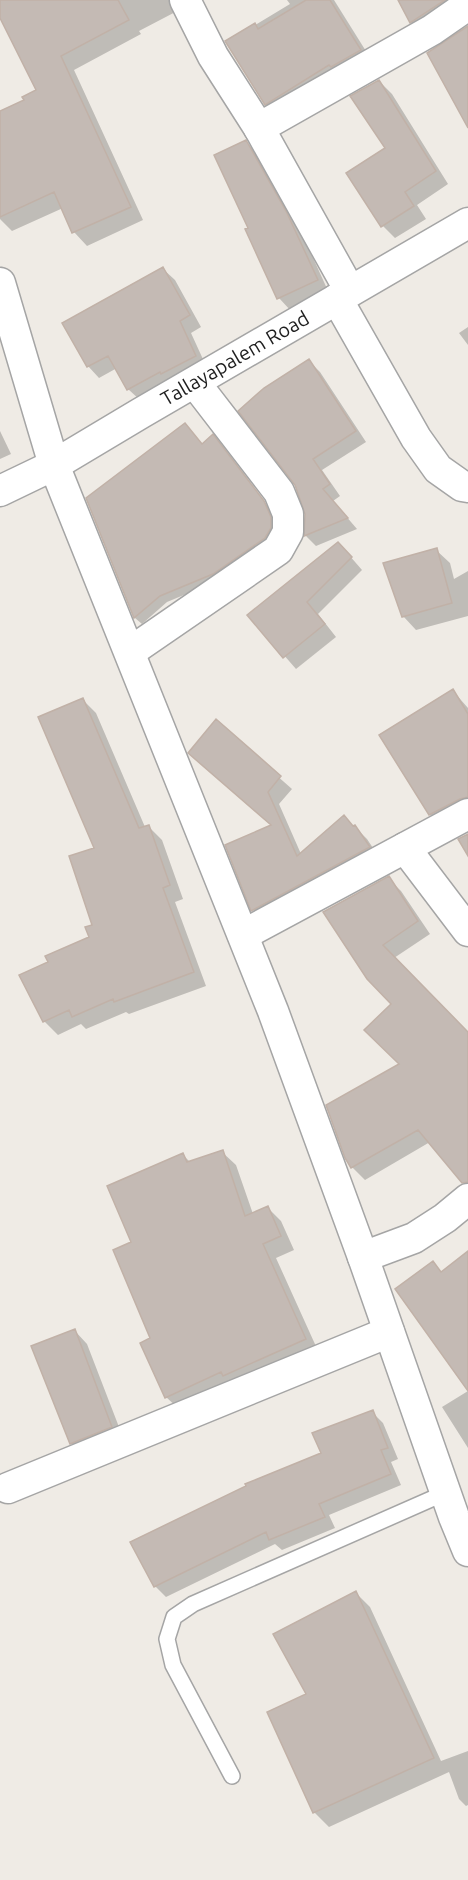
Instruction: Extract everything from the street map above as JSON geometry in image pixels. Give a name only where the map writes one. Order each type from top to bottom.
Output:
[{"type":"street","points":[[185,0],[213,56],[259,128],[416,438],[438,469],[462,486],[468,487]]},
{"type":"street","points":[[259,128],[432,30],[468,6]]},
{"type":"street","name":"Tallayapalem Road","points":[[0,491],[54,465],[468,224]]},
{"type":"street","points":[[0,283],[54,465],[273,1011],[363,1257],[445,1493],[468,1551]]},
{"type":"street","points":[[130,652],[278,550],[288,532],[288,514],[279,492],[195,383]]},
{"type":"street","points":[[243,935],[468,814]]},
{"type":"street","points":[[405,848],[468,931]]},
{"type":"street","points":[[363,1257],[414,1238],[468,1199]]},
{"type":"street","points":[[8,1488],[389,1332]]},
{"type":"lane","points":[[232,1776],[172,1665],[167,1639],[174,1617],[193,1604],[445,1493]]},
{"type":"building","points":[[0,0],[118,0],[129,20],[61,56],[131,207],[72,233],[54,192],[0,217],[0,111],[24,100],[22,97],[36,90],[0,18]]},
{"type":"building","points":[[306,0],[330,0],[361,50],[331,67],[329,65],[265,105],[225,41],[255,23],[258,29]]},
{"type":"building","points":[[398,0],[445,0],[410,23]]},
{"type":"building","points":[[468,26],[468,128],[427,53]]},
{"type":"building","points":[[379,80],[436,171],[405,192],[414,206],[381,227],[346,173],[385,148],[350,96]]},
{"type":"building","points":[[246,140],[287,213],[318,280],[277,299],[245,229],[248,228],[214,155]]},
{"type":"building","points":[[163,267],[190,315],[180,321],[196,356],[127,390],[108,356],[87,367],[62,323]]},
{"type":"building","points":[[309,359],[356,431],[313,459],[330,484],[323,489],[348,518],[304,536],[305,514],[295,485],[238,411],[264,388]]},
{"type":"building","points":[[185,423],[202,444],[213,434],[264,501],[271,517],[271,528],[265,538],[213,574],[160,596],[134,618],[86,498]]},
{"type":"building","points":[[338,542],[352,557],[307,602],[325,624],[283,658],[247,615]]},
{"type":"building","points":[[437,548],[452,603],[402,617],[383,563]]},
{"type":"building","points":[[453,689],[468,714],[468,797],[429,815],[379,735]]},
{"type":"building","points":[[83,698],[139,828],[149,825],[170,885],[163,888],[194,972],[114,1002],[113,999],[72,1017],[69,1010],[43,1022],[19,975],[48,962],[45,956],[89,937],[85,927],[92,925],[69,856],[94,848],[38,717]]},
{"type":"building","points":[[216,719],[281,776],[268,792],[297,856],[344,815],[353,826],[355,825],[370,847],[251,911],[225,845],[271,825],[188,753]]},
{"type":"building","points":[[468,834],[468,856],[458,839]]},
{"type":"building","points":[[389,876],[418,921],[383,945],[468,1032],[468,1182],[462,1183],[418,1130],[351,1168],[345,1158],[326,1105],[399,1064],[364,1030],[391,1004],[367,979],[323,912]]},
{"type":"building","points":[[223,1150],[245,1216],[268,1206],[281,1236],[263,1244],[306,1339],[223,1376],[221,1372],[165,1398],[140,1343],[150,1338],[113,1250],[131,1242],[107,1186],[183,1153],[187,1162]]},
{"type":"building","points":[[468,1251],[468,1391],[395,1289],[433,1261],[441,1272]]},
{"type":"building","points":[[75,1329],[112,1427],[70,1444],[31,1346]]},
{"type":"building","points":[[373,1410],[388,1448],[381,1450],[391,1474],[319,1504],[325,1517],[269,1540],[266,1532],[154,1587],[130,1542],[246,1486],[245,1484],[321,1453],[312,1433]]},
{"type":"building","points":[[356,1591],[434,1758],[313,1813],[267,1712],[306,1694],[273,1634]]}]
